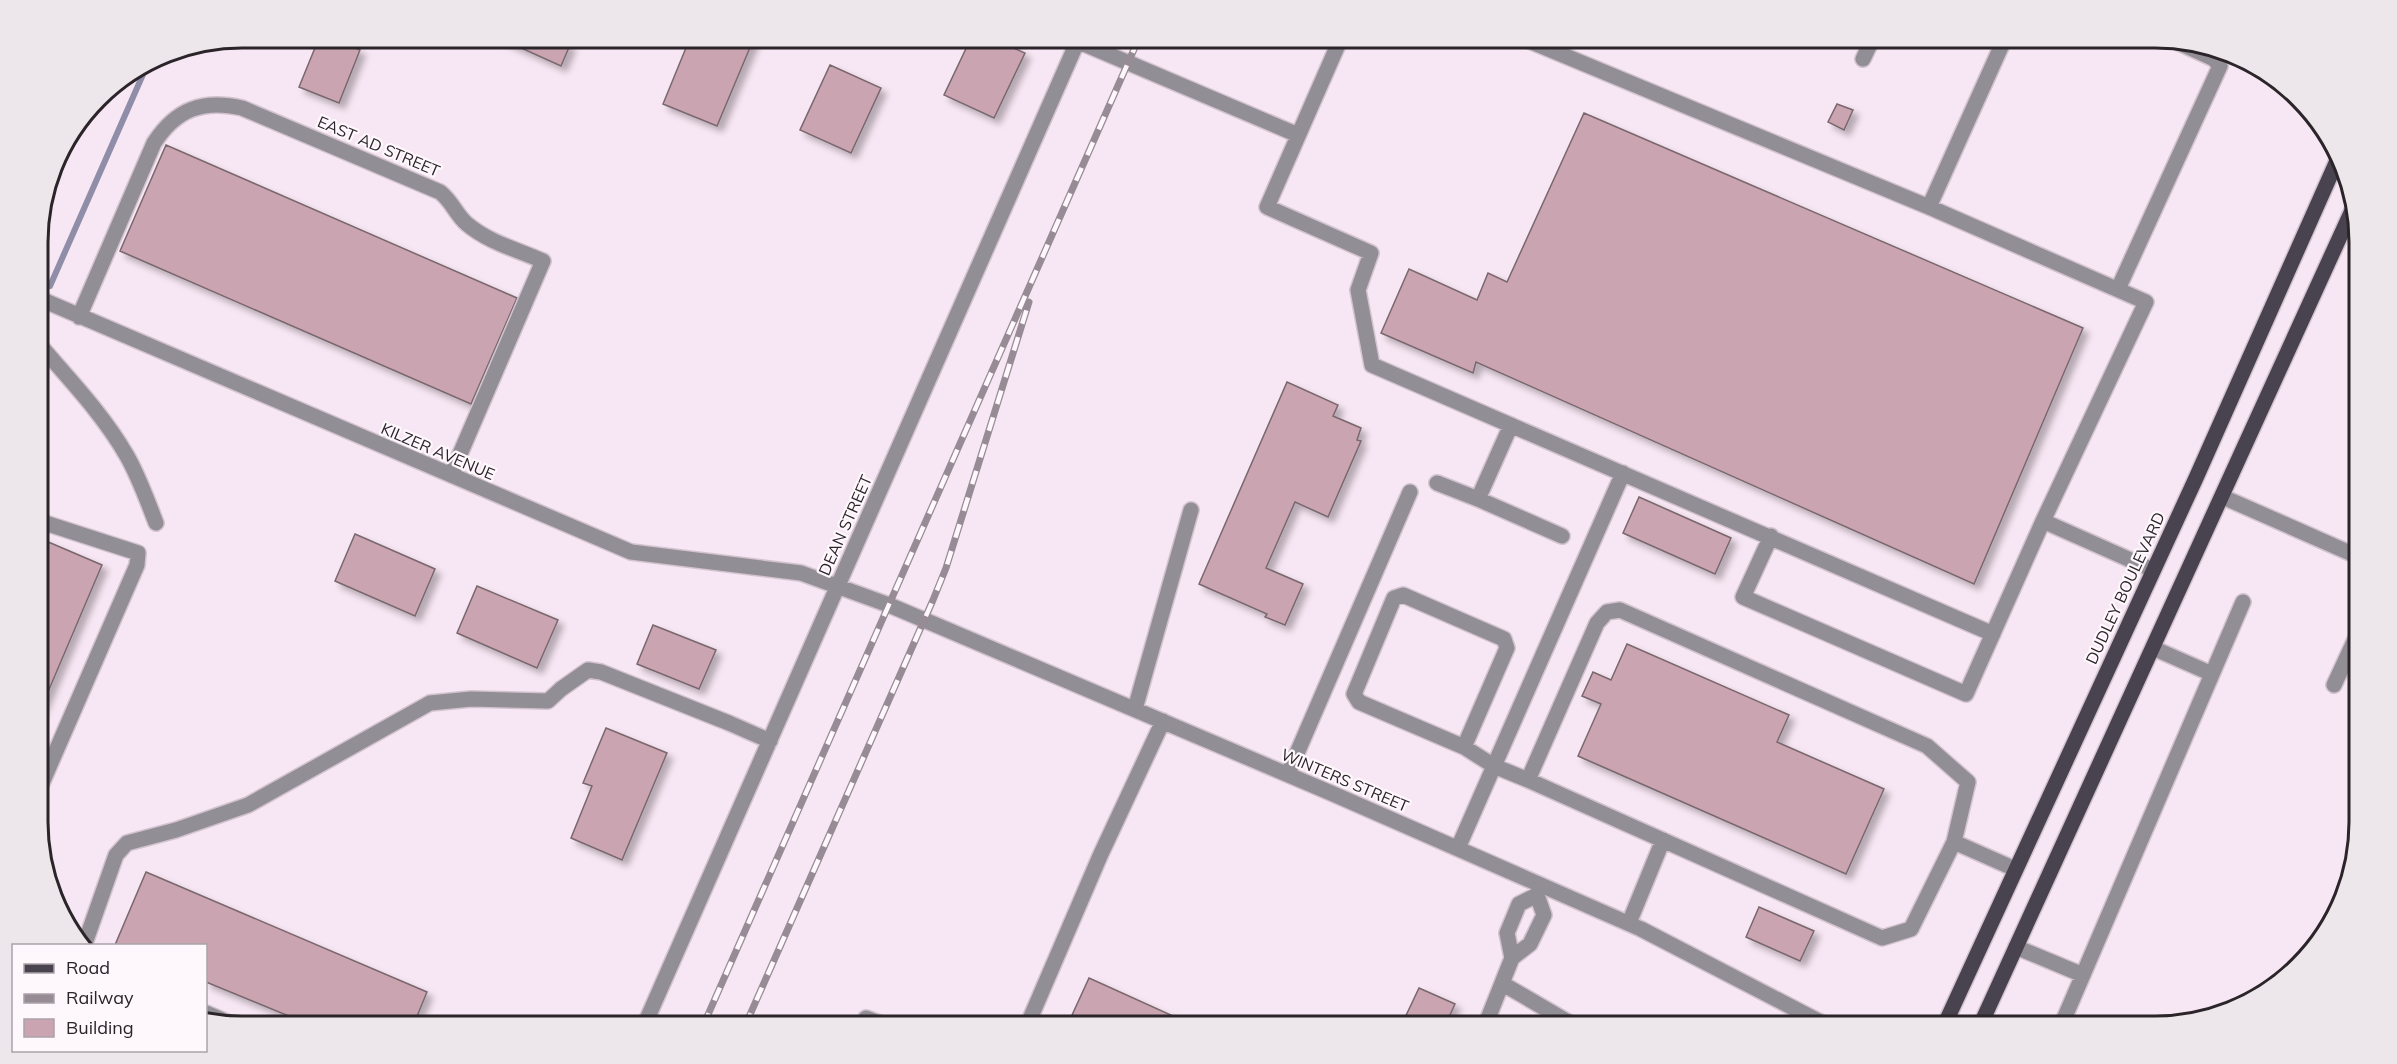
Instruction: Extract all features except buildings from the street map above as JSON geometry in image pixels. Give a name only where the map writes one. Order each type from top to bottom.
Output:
[{"type":"main road","name":"DUDLEY BOULEVARD","points":[[1949,1016],[2334,168]]},
{"type":"main road","points":[[1985,1016],[2347,221]]},
{"type":"street","name":"DEAN STREET","points":[[648,1016],[1071,48]]},
{"type":"street","points":[[1096,48],[1298,135]]},
{"type":"street","points":[[1337,48],[1267,207],[1371,253],[1358,290],[1372,364],[1993,634]]},
{"type":"street","points":[[1546,48],[1929,207],[2146,302],[2043,520],[1966,694],[1743,597],[1771,536]]},
{"type":"street","points":[[1863,60],[1868,48]]},
{"type":"street","points":[[1929,207],[2001,48]]},
{"type":"street","points":[[2118,289],[2218,72],[2218,62],[2202,54]]},
{"type":"street","name":"EAST AD STREET","points":[[79,317],[154,143],[162,130],[188,110],[205,105],[225,104],[264,117],[440,192],[447,197],[464,221],[477,232],[543,261],[451,475]]},
{"type":"street","name":"KILZER AVENUE","points":[[48,303],[631,552],[801,573],[838,586]]},
{"type":"street","points":[[48,355],[107,425],[127,456],[156,523]]},
{"type":"street","points":[[1478,499],[1511,424]]},
{"type":"street","points":[[1458,848],[1623,473]]},
{"type":"street","points":[[1437,483],[1562,536]]},
{"type":"street","points":[[1288,774],[1410,492]]},
{"type":"street","points":[[2223,497],[2349,552]]},
{"type":"street","points":[[1135,710],[1191,510]]},
{"type":"street","points":[[2043,520],[2153,570]]},
{"type":"street","points":[[48,524],[138,553],[137,565],[48,769]]},
{"type":"street","name":"WINTERS STREET","points":[[838,586],[1288,774],[1458,848],[1539,890],[1629,923],[1809,1016]]},
{"type":"street","points":[[1464,747],[1507,648],[1504,639],[1403,594],[1394,598],[1354,694],[1359,702],[1464,747],[1494,766],[1882,938],[1911,929],[1954,842],[1968,782],[1927,746],[1620,610],[1607,612],[1597,623],[1528,780]]},
{"type":"street","points":[[2065,1016],[2243,602]]},
{"type":"street","points":[[2153,648],[2212,674]]},
{"type":"street","points":[[2334,685],[2349,653]]},
{"type":"street","points":[[87,938],[116,855],[127,843],[177,830],[248,805],[430,703],[471,699],[548,701],[588,670],[601,672],[770,741]]},
{"type":"street","points":[[1031,1016],[1100,856],[1163,722]]},
{"type":"street","points":[[1629,923],[1664,840]]},
{"type":"street","points":[[1954,842],[2015,869]]},
{"type":"street","points":[[1489,1016],[1512,958],[1507,933],[1519,904],[1539,890],[1544,915],[1530,944],[1512,958]]},
{"type":"street","points":[[2016,947],[2083,975]]},
{"type":"street","points":[[1503,984],[1558,1016]]},
{"type":"waterway","points":[[50,286],[142,76]]},
{"type":"railway","points":[[707,1016],[1135,48]]},
{"type":"railway","points":[[749,1016],[946,568],[1029,302]]}]
